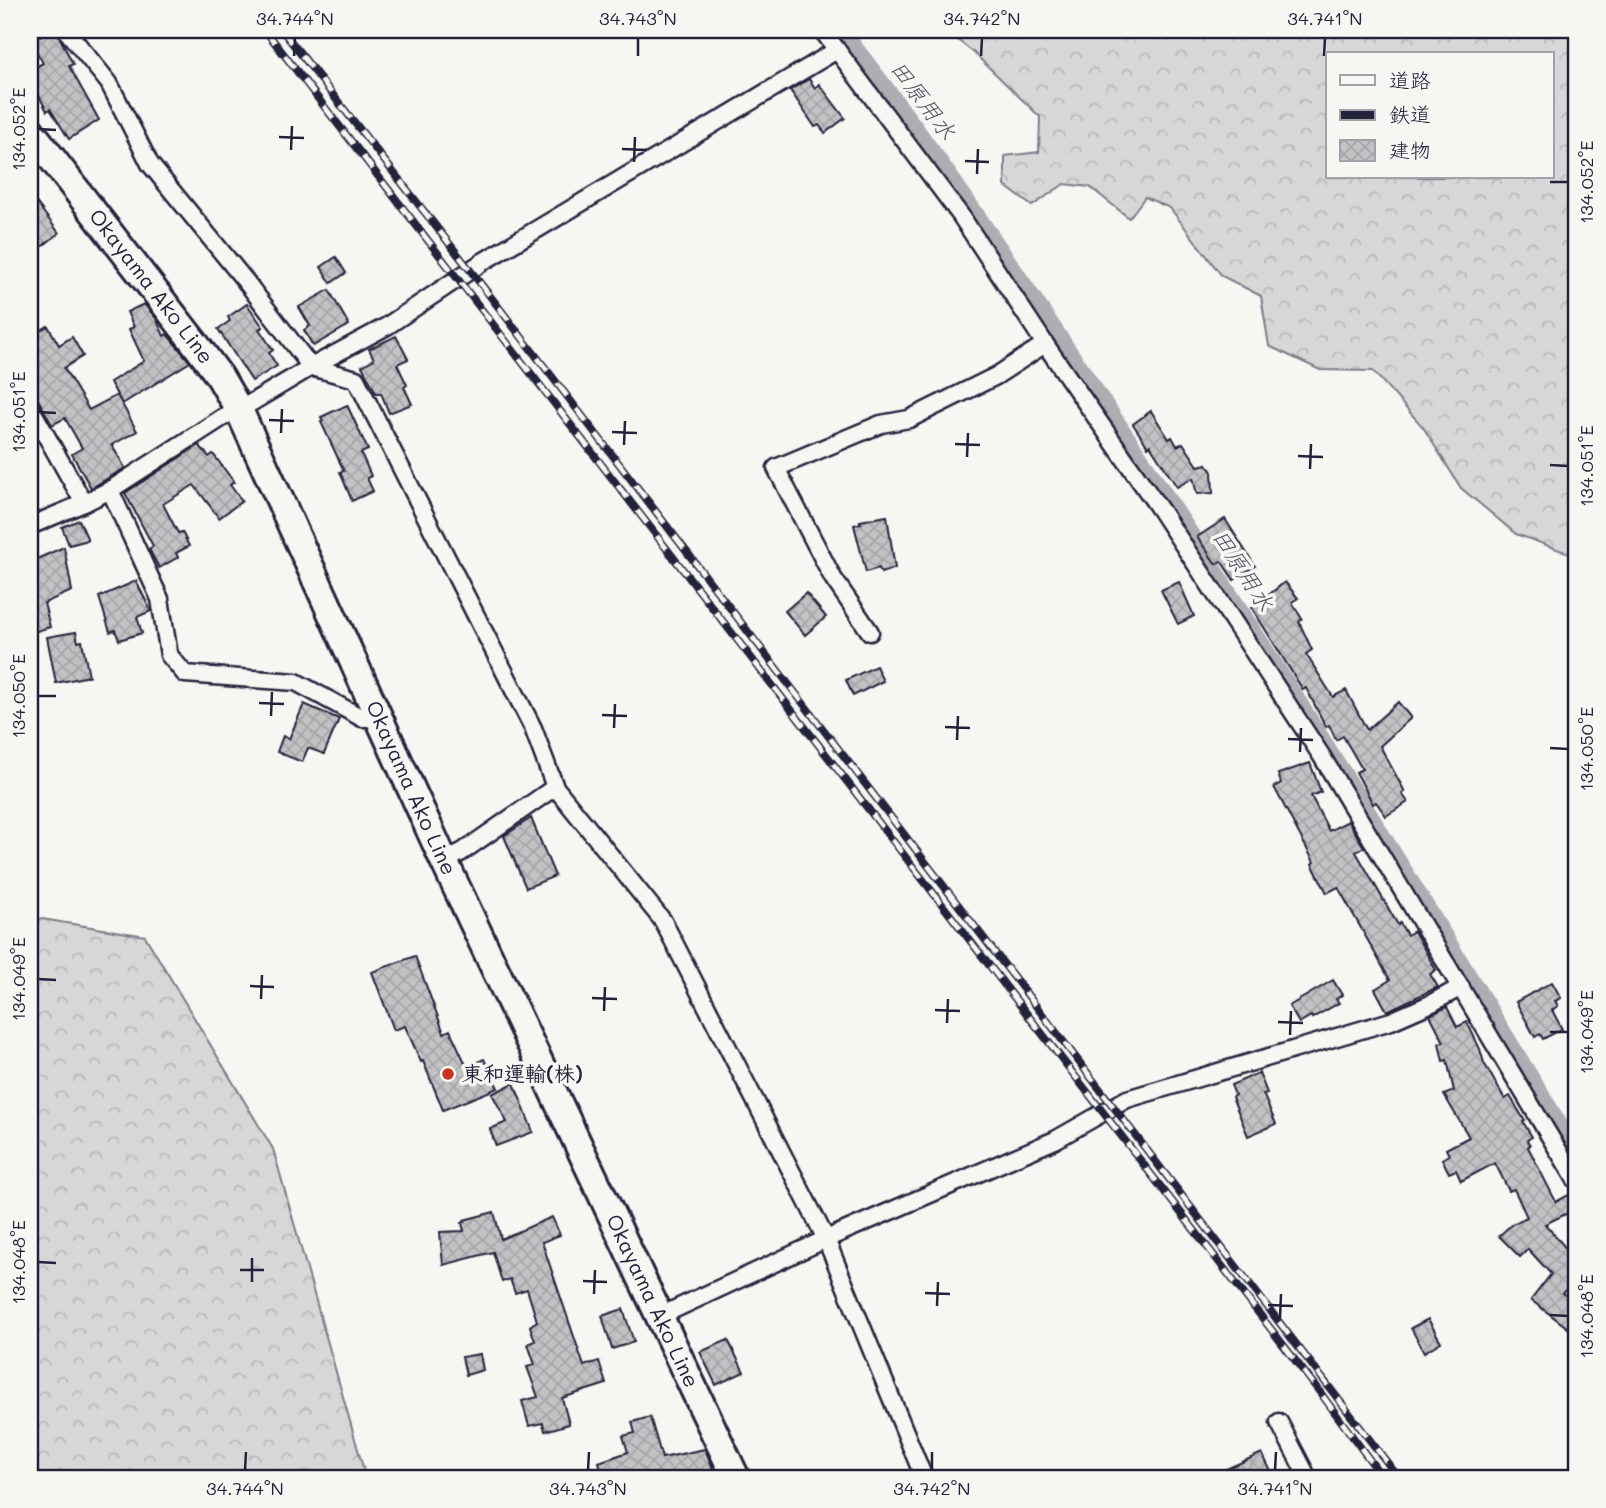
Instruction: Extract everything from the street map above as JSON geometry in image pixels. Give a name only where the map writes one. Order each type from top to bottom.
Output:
[{"type":"main road","name":"Okayama Ako Line","points":[[31,134],[197,346],[220,377],[239,410],[444,861],[736,1478]]},
{"type":"street","points":[[66,30],[109,83],[150,164],[311,367],[356,379],[533,728],[555,787],[663,921],[826,1239],[923,1478]]},
{"type":"street","points":[[822,30],[961,216],[1045,344],[1161,511],[1321,755],[1576,1180]]},
{"type":"street","points":[[30,526],[110,490],[228,414],[387,326],[484,261],[837,50]]},
{"type":"street","points":[[870,632],[833,578],[776,468],[881,424],[909,419],[996,376],[1045,344]]},
{"type":"street","points":[[30,407],[84,503]]},
{"type":"street","points":[[110,490],[160,599],[169,656],[185,674],[296,682],[362,718],[379,718]]},
{"type":"street","points":[[444,861],[462,852],[555,787]]},
{"type":"street","points":[[660,1316],[826,1239],[1055,1140],[1126,1099],[1391,1021],[1461,987]]},
{"type":"street","points":[[1279,1422],[1308,1478]]},
{"type":"green space","points":[[945,30],[1576,30],[1576,556],[1516,534],[1461,488],[1423,427],[1373,371],[1320,370],[1269,346],[1261,296],[1222,276],[1170,208],[1145,197],[1129,218],[1090,187],[1064,184],[1032,206],[1005,186],[1005,156],[1039,152],[1040,117],[974,53]]},
{"type":"green space","points":[[30,917],[145,936],[273,1149],[366,1478],[30,1478]]},
{"type":"building","points":[[56,30],[73,64],[69,66],[99,120],[69,139],[50,109],[47,111],[30,79],[30,70],[43,63],[30,41]]},
{"type":"building","points":[[809,79],[815,88],[819,84],[845,118],[825,133],[819,125],[815,127],[790,90]]},
{"type":"building","points":[[30,194],[59,233],[30,256]]},
{"type":"building","points":[[336,257],[346,273],[331,283],[321,267]]},
{"type":"building","points":[[329,290],[349,325],[313,346],[304,330],[310,326],[299,307]]},
{"type":"building","points":[[144,304],[156,318],[164,336],[167,334],[190,362],[122,404],[110,382],[144,361],[129,329],[134,327],[127,312]]},
{"type":"building","points":[[247,304],[263,327],[259,329],[273,350],[269,353],[277,366],[252,381],[218,329],[230,321],[228,317]]},
{"type":"building","points":[[48,326],[59,345],[72,337],[83,356],[64,368],[89,410],[117,395],[137,431],[112,445],[125,468],[91,488],[72,454],[82,448],[65,418],[52,425],[39,401],[30,397],[30,337]]},
{"type":"building","points":[[396,336],[408,359],[397,364],[412,404],[389,413],[381,393],[376,393],[362,366],[374,359],[369,349]]},
{"type":"building","points":[[347,405],[368,450],[361,453],[371,476],[367,478],[373,491],[352,501],[340,472],[344,471],[321,422],[321,417]]},
{"type":"building","points":[[1151,411],[1169,439],[1172,437],[1177,446],[1183,443],[1198,466],[1207,464],[1212,472],[1213,493],[1197,494],[1193,478],[1177,487],[1133,424]]},
{"type":"building","points":[[199,445],[209,457],[213,454],[234,482],[230,485],[242,501],[219,518],[194,485],[163,504],[178,533],[182,532],[189,546],[176,553],[178,557],[159,568],[149,549],[153,546],[125,493]]},
{"type":"building","points":[[887,516],[895,568],[881,573],[879,568],[866,572],[854,525],[861,523],[860,521]]},
{"type":"building","points":[[1225,519],[1255,566],[1234,580],[1221,561],[1216,564],[1197,537]]},
{"type":"building","points":[[79,520],[88,540],[69,545],[62,527]]},
{"type":"building","points":[[64,547],[72,591],[44,603],[50,627],[30,633],[30,562]]},
{"type":"building","points":[[136,581],[151,611],[137,617],[142,633],[119,640],[115,630],[110,632],[99,597]]},
{"type":"building","points":[[1179,582],[1194,616],[1178,624],[1161,590]]},
{"type":"building","points":[[1285,582],[1298,598],[1292,602],[1302,619],[1299,622],[1312,650],[1306,654],[1333,697],[1346,690],[1367,730],[1398,702],[1411,718],[1380,746],[1408,802],[1386,816],[1376,802],[1373,804],[1356,772],[1362,769],[1343,736],[1336,740],[1329,725],[1326,727],[1306,688],[1303,690],[1252,608]]},
{"type":"building","points":[[806,593],[826,617],[805,635],[785,611]]},
{"type":"building","points":[[76,632],[78,642],[82,641],[89,676],[56,683],[47,637]]},
{"type":"building","points":[[876,666],[883,681],[853,696],[846,680]]},
{"type":"building","points":[[304,704],[339,719],[324,754],[308,748],[302,762],[277,752],[283,736],[289,739]]},
{"type":"building","points":[[1310,763],[1321,792],[1311,796],[1329,831],[1348,821],[1364,847],[1356,852],[1398,925],[1400,923],[1407,935],[1414,931],[1436,970],[1430,974],[1438,987],[1387,1011],[1375,989],[1390,980],[1338,887],[1327,893],[1312,864],[1314,862],[1274,787],[1281,783],[1278,774]]},
{"type":"building","points":[[531,818],[555,876],[526,888],[504,836]]},
{"type":"building","points":[[415,956],[444,1033],[450,1030],[467,1067],[484,1059],[498,1088],[443,1110],[405,1026],[394,1030],[372,972]]},
{"type":"building","points":[[1333,980],[1342,995],[1336,999],[1339,1003],[1299,1023],[1289,1006]]},
{"type":"building","points":[[1552,982],[1561,998],[1555,1001],[1558,1006],[1552,1010],[1562,1029],[1543,1039],[1540,1034],[1535,1037],[1516,1002]]},
{"type":"building","points":[[1447,1007],[1457,1027],[1467,1022],[1484,1063],[1505,1099],[1510,1096],[1525,1121],[1523,1122],[1532,1137],[1527,1140],[1530,1145],[1528,1147],[1556,1202],[1576,1191],[1576,1209],[1545,1224],[1576,1260],[1576,1281],[1562,1293],[1576,1303],[1576,1334],[1531,1300],[1551,1274],[1528,1249],[1520,1257],[1499,1236],[1512,1224],[1527,1217],[1514,1189],[1509,1191],[1495,1163],[1461,1181],[1456,1170],[1449,1173],[1442,1159],[1449,1155],[1446,1149],[1469,1137],[1444,1095],[1454,1091],[1447,1060],[1443,1061],[1439,1043],[1444,1042],[1430,1015]]},
{"type":"building","points":[[1259,1073],[1267,1093],[1263,1094],[1276,1124],[1248,1136],[1232,1097],[1235,1095],[1231,1085]]},
{"type":"building","points":[[514,1083],[533,1132],[496,1146],[490,1129],[507,1122],[492,1094]]},
{"type":"building","points":[[494,1212],[501,1239],[552,1217],[560,1235],[542,1242],[584,1366],[599,1361],[606,1384],[562,1398],[569,1424],[545,1431],[543,1423],[529,1426],[522,1401],[538,1397],[527,1367],[535,1365],[528,1344],[535,1341],[530,1326],[537,1321],[527,1289],[515,1293],[510,1279],[502,1282],[493,1252],[443,1265],[440,1232],[464,1231],[464,1220]]},
{"type":"building","points":[[623,1309],[634,1342],[612,1349],[602,1316]]},
{"type":"building","points":[[1428,1319],[1441,1342],[1424,1352],[1411,1328]]},
{"type":"building","points":[[728,1340],[744,1372],[716,1385],[700,1352]]},
{"type":"building","points":[[480,1354],[483,1370],[466,1375],[462,1357]]},
{"type":"building","points":[[650,1417],[662,1458],[705,1449],[717,1478],[603,1478],[599,1462],[628,1452],[623,1436],[635,1433],[632,1422]]},
{"type":"building","points":[[1262,1453],[1274,1478],[1206,1478]]},
{"type":"waterway","name":"田原用水","points":[[838,30],[961,196],[1142,464],[1394,857],[1576,1156]]},
{"type":"railway","points":[[265,30],[1322,1395],[1383,1478]]},
{"type":"railway","points":[[282,30],[470,270],[1399,1478]]},
{"type":"place","name":"東和運輸(株)","points":[[448,1074]]}]
